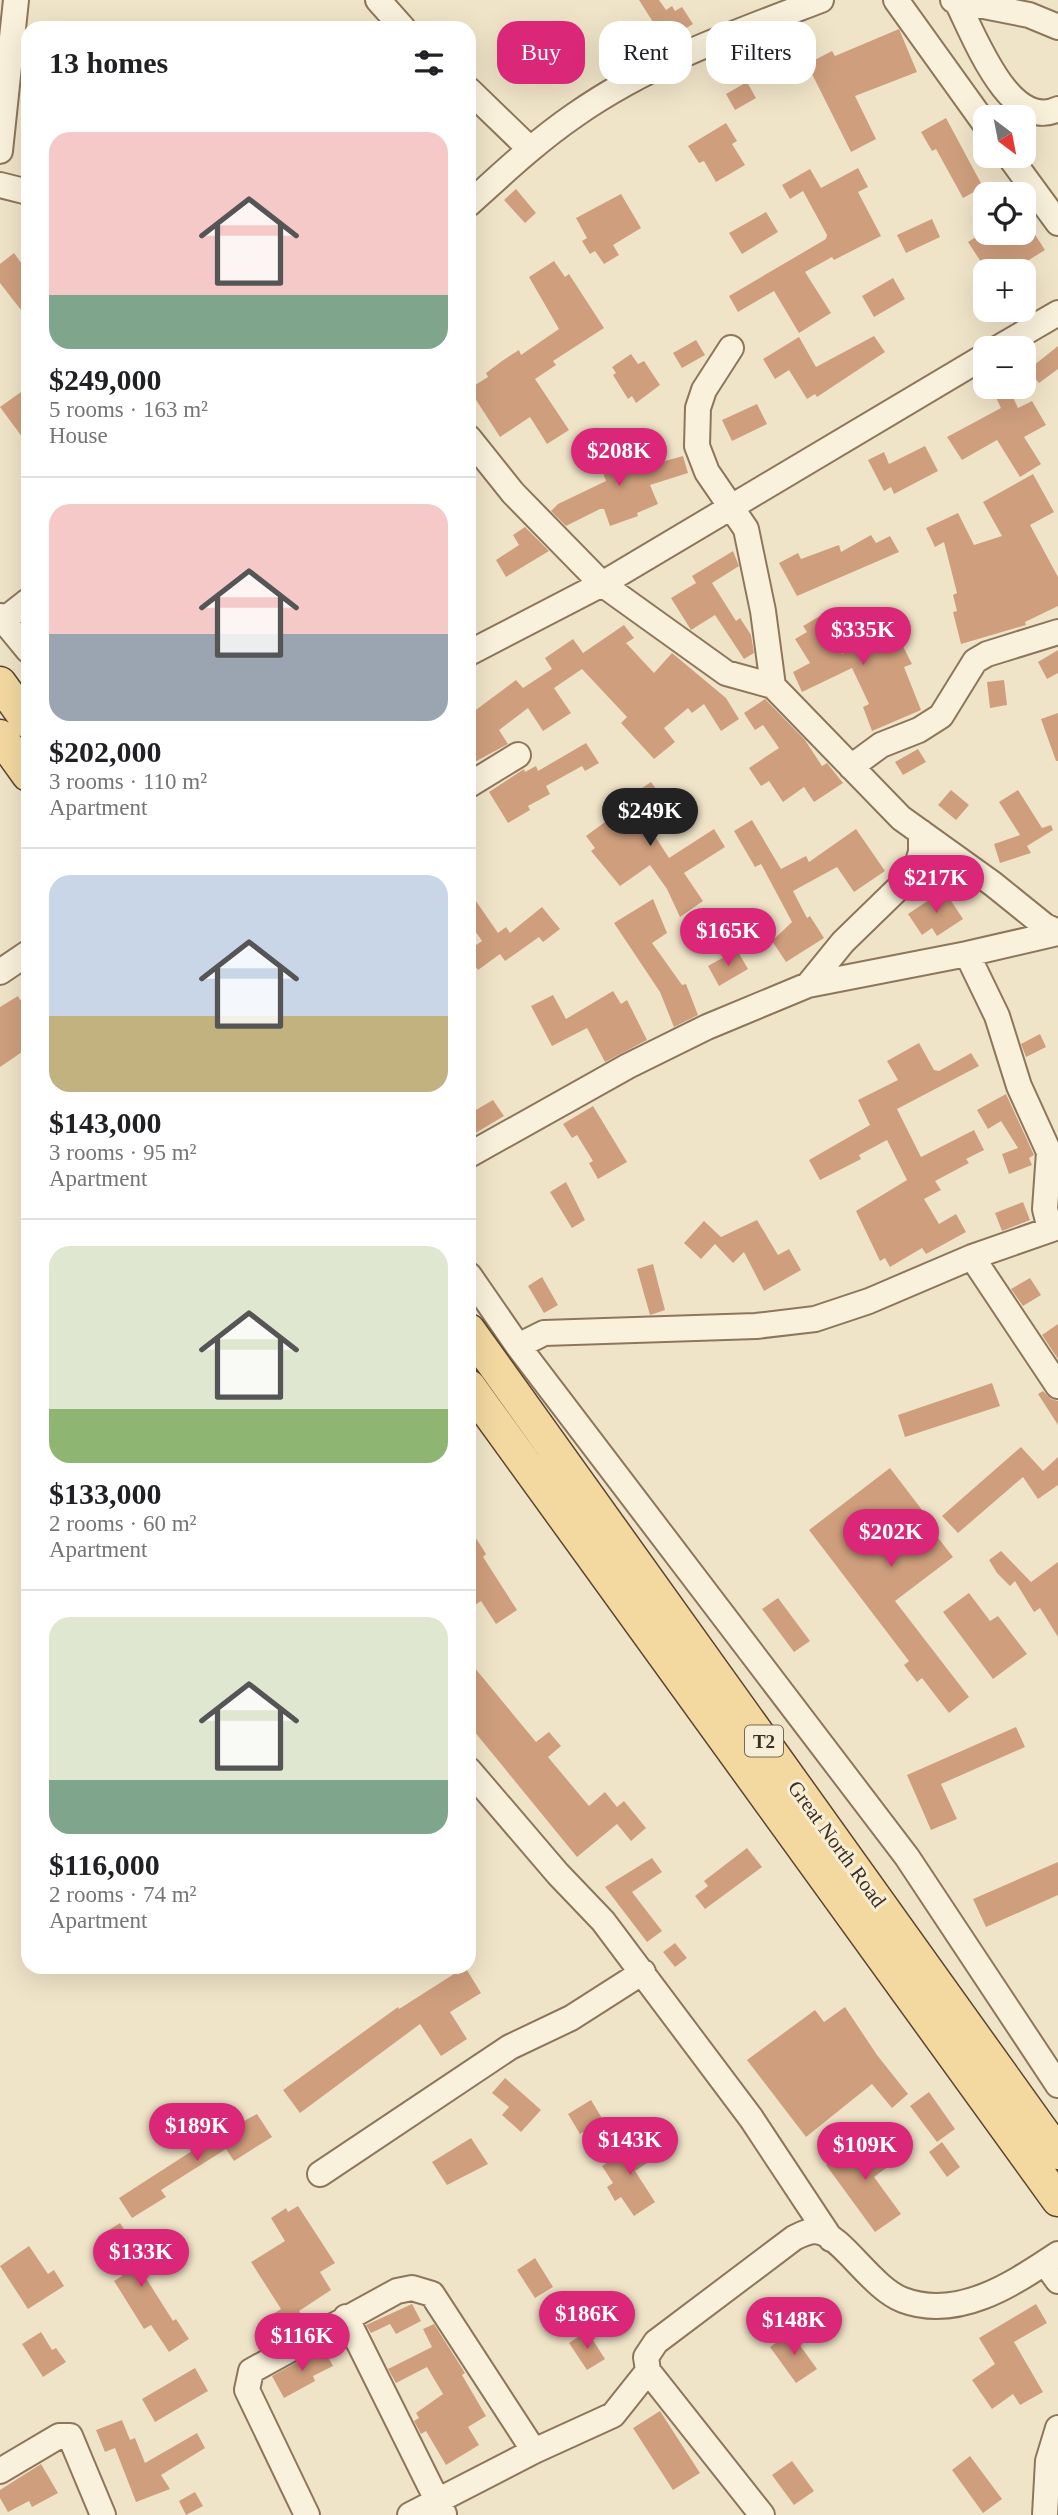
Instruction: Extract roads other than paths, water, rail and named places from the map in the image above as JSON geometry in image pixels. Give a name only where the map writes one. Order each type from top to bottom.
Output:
[{"type":"main road","points":[[0,683],[21,712]]},
{"type":"main road","points":[[0,736],[21,765]]},
{"type":"main road","name":"Great North Road","points":[[476,1340],[1058,2153]]},
{"type":"main road","name":"Great North Road","points":[[476,1396],[1058,2200]]},
{"type":"street","points":[[0,151],[16,0]]},
{"type":"street","points":[[378,0],[397,21]]},
{"type":"street","points":[[476,198],[530,149],[576,114],[645,73],[821,0]]},
{"type":"street","points":[[896,0],[973,107]]},
{"type":"street","points":[[955,1],[1029,15],[1058,27]]},
{"type":"street","points":[[955,1],[1002,87],[1023,109],[1048,114],[1058,109]]},
{"type":"street","points":[[476,97],[530,149]]},
{"type":"street","points":[[1018,168],[1058,223]]},
{"type":"street","points":[[0,184],[21,190]]},
{"type":"street","points":[[1019,336],[1058,313]]},
{"type":"street","points":[[731,348],[704,390],[698,408],[698,446],[708,472],[746,528],[773,686]]},
{"type":"street","points":[[476,649],[602,584],[973,363]]},
{"type":"street","points":[[476,447],[513,493],[602,584],[726,673],[773,686],[901,818],[1058,933]]},
{"type":"street","points":[[21,606],[2,618],[21,641]]},
{"type":"street","points":[[851,767],[881,745],[919,730],[941,716],[975,661],[987,654],[1058,632]]},
{"type":"street","points":[[476,781],[518,755]]},
{"type":"street","points":[[808,985],[843,942],[915,872],[921,852],[921,832]]},
{"type":"street","points":[[476,1151],[628,1066],[707,1027],[808,985],[1058,933]]},
{"type":"street","points":[[518,1346],[544,1333],[756,1326],[815,1319],[869,1301],[972,1257],[1054,1228],[1045,1209],[1049,1152],[1020,1086],[997,1016],[967,954]]},
{"type":"street","points":[[0,972],[21,958]]},
{"type":"street","points":[[972,1257],[1058,1386]]},
{"type":"street","points":[[476,1285],[518,1346],[907,1857],[1058,2085]]},
{"type":"street","points":[[476,1778],[558,1874],[603,1921],[643,1972],[751,2118],[831,2239]]},
{"type":"street","points":[[320,2174],[518,2041],[571,2018],[643,1972]]},
{"type":"street","points":[[762,2515],[648,2371],[646,2357],[656,2342],[794,2238],[808,2232],[820,2232],[831,2239],[879,2285],[903,2300],[932,2305],[964,2303],[998,2293],[1054,2266]]},
{"type":"street","points":[[307,2515],[247,2390],[251,2371],[397,2291],[412,2287],[432,2294],[534,2451]]},
{"type":"street","points":[[346,2317],[440,2509]]},
{"type":"street","points":[[410,2515],[440,2509],[534,2451],[613,2415],[648,2371]]},
{"type":"street","points":[[1045,2515],[1048,2461],[1058,2428]]},
{"type":"street","points":[[0,2471],[59,2436],[70,2437],[103,2515]]}]
